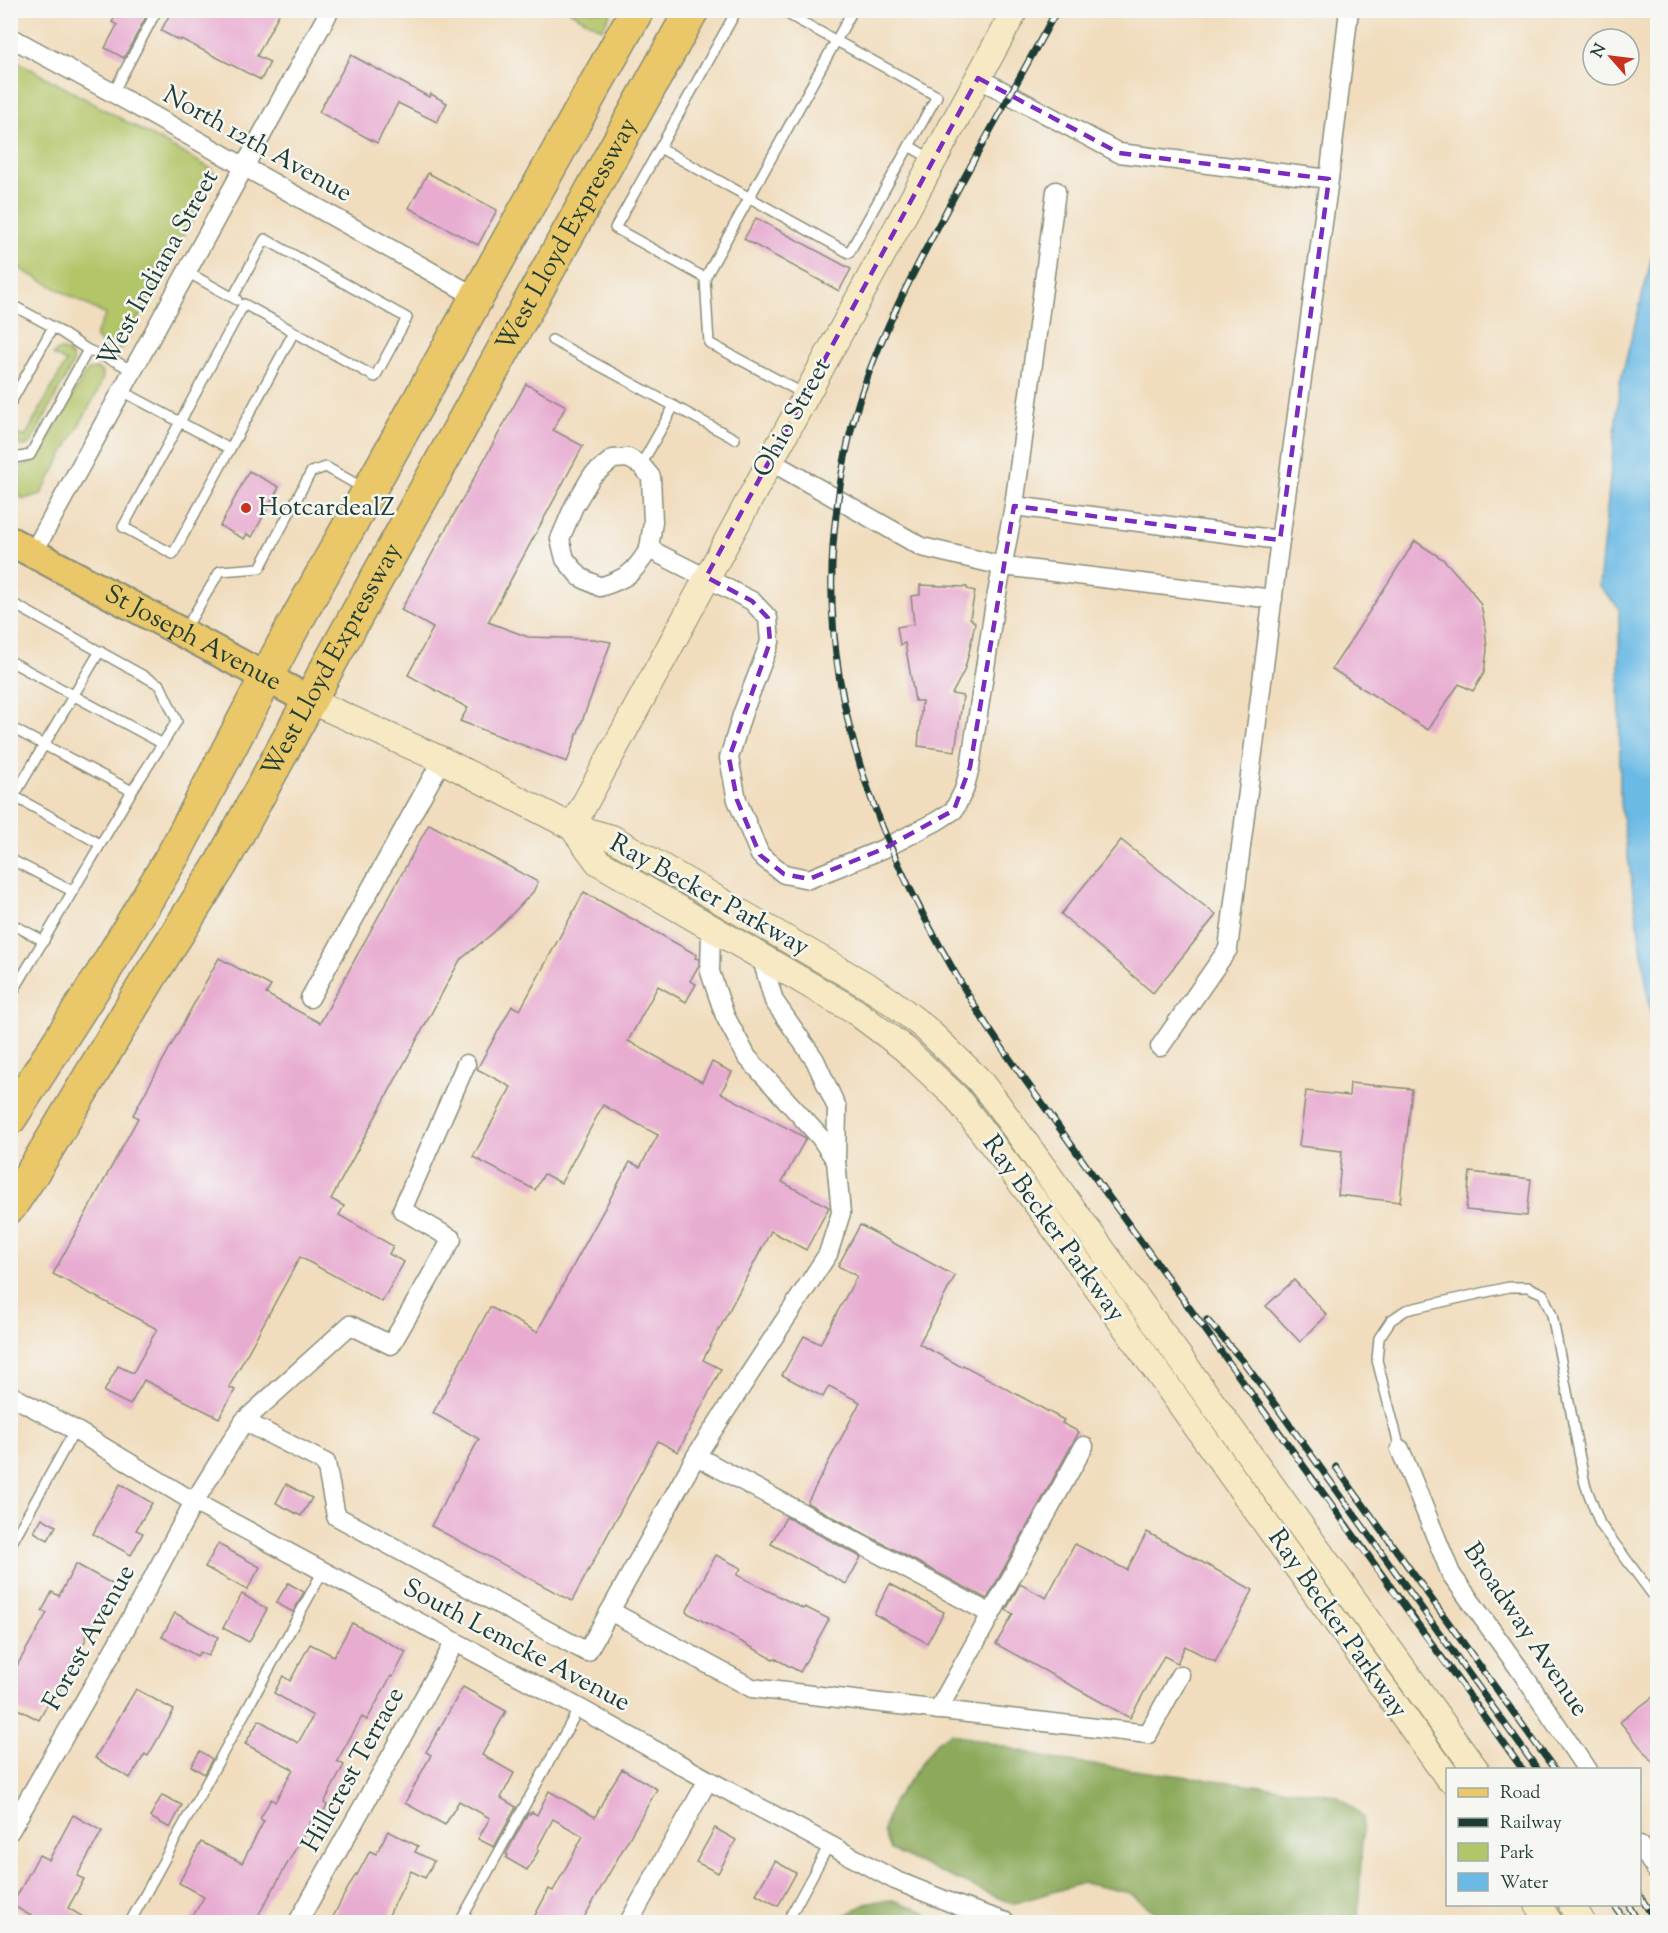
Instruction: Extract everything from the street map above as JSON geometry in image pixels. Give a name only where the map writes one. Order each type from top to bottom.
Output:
[{"type":"highway","name":"West Lloyd Expressway","points":[[10,1118],[103,974],[176,850],[266,677],[368,491],[478,298],[637,10]]},
{"type":"highway","name":"West Lloyd Expressway","points":[[10,1206],[221,864],[309,700],[692,10]]},
{"type":"highway","points":[[10,1226],[36,1167]]},
{"type":"main road","name":"Ohio Street","points":[[572,827],[1015,10]]},
{"type":"main road","name":"St Joseph Avenue","points":[[22,547],[309,700],[442,760],[572,827]]},
{"type":"main road","name":"Ray Becker Parkway","points":[[572,827],[598,862],[856,1012],[906,1049],[957,1098],[1037,1204],[1446,1775]]},
{"type":"main road","name":"Ray Becker Parkway","points":[[572,827],[612,838],[871,988],[924,1027],[978,1079],[1059,1187],[1475,1768]]},
{"type":"main road","points":[[1539,1906],[1549,1923]]},
{"type":"main road","points":[[1572,1906],[1582,1923]]},
{"type":"street","name":"West Indiana Street","points":[[22,547],[122,391],[330,10]]},
{"type":"street","points":[[1160,1047],[1228,950],[1349,10]]},
{"type":"street","name":"North 12th Avenue","points":[[10,37],[478,298]]},
{"type":"street","points":[[978,78],[1119,153],[1329,179]]},
{"type":"street","points":[[650,549],[752,601],[768,618],[770,642],[742,715],[729,758],[737,800],[760,855],[784,874],[809,879],[883,849],[954,810],[964,790],[970,767],[994,609],[1014,506],[1056,191]]},
{"type":"street","points":[[628,458],[641,465],[651,477],[653,522],[650,549],[639,566],[622,580],[600,587],[580,576],[565,559],[560,539],[574,506],[592,477],[613,459],[628,458]]},
{"type":"street","points":[[770,461],[922,547],[1003,566],[1273,599]]},
{"type":"street","points":[[1014,506],[1280,540]]},
{"type":"street","points":[[310,998],[442,760]]},
{"type":"street","points":[[711,927],[710,972],[725,1016],[747,1057],[820,1137],[836,1161]]},
{"type":"street","points":[[244,1421],[326,1463],[336,1516],[587,1652],[696,1456],[828,1254],[842,1213],[836,1161],[837,1108],[815,1060],[774,1001],[761,956]]},
{"type":"street","name":"Forest Avenue","points":[[10,1831],[116,1646],[194,1502],[244,1421],[350,1325],[391,1345],[452,1239],[402,1210],[466,1064]]},
{"type":"street","name":"South Lemcke Avenue","points":[[10,1395],[75,1430],[194,1502],[895,1880],[926,1894],[1006,1923]]},
{"type":"street","points":[[938,1710],[1084,1446]]},
{"type":"street","name":"Broadway Avenue","points":[[1400,1449],[1451,1574],[1518,1667],[1586,1768]]},
{"type":"street","points":[[696,1456],[991,1614]]},
{"type":"street","points":[[610,1611],[752,1688],[1148,1734],[1180,1676]]},
{"type":"street","name":"Hillcrest Terrace","points":[[298,1923],[455,1642]]},
{"type":"street","points":[[629,1923],[708,1780]]},
{"type":"street","points":[[1641,1848],[1658,1873]]},
{"type":"lane","points":[[113,93],[157,10]]},
{"type":"lane","points":[[705,278],[615,228],[737,10]]},
{"type":"lane","points":[[660,148],[849,253],[937,96],[780,10]]},
{"type":"lane","points":[[806,395],[709,343],[705,278],[853,10]]},
{"type":"lane","points":[[909,146],[934,160]]},
{"type":"lane","points":[[187,272],[375,376],[407,318],[265,239],[233,297]]},
{"type":"lane","points":[[10,304],[53,327],[88,350],[133,371]]},
{"type":"lane","points":[[244,304],[123,527],[173,554],[294,332]]},
{"type":"lane","points":[[10,404],[53,327]]},
{"type":"lane","points":[[552,340],[735,439]]},
{"type":"lane","points":[[10,459],[30,455],[88,350]]},
{"type":"lane","points":[[122,391],[230,449]]},
{"type":"lane","points":[[641,465],[674,406]]},
{"type":"lane","points":[[183,633],[220,571],[260,568],[311,472],[326,467],[368,491]]},
{"type":"lane","points":[[10,602],[160,685],[177,721],[132,791],[12,992]]},
{"type":"lane","points":[[100,651],[12,798],[100,844]]},
{"type":"lane","points":[[10,661],[163,744]]},
{"type":"lane","points":[[10,728],[132,791]]},
{"type":"lane","points":[[10,859],[72,891]]},
{"type":"lane","points":[[10,922],[44,941]]},
{"type":"lane","points":[[1400,1449],[1377,1360],[1379,1338],[1391,1320],[1406,1310],[1509,1287],[1528,1287],[1542,1294],[1552,1315],[1585,1484],[1600,1524],[1658,1602]]},
{"type":"lane","points":[[10,1546],[75,1430]]},
{"type":"lane","points":[[130,1923],[323,1571]]},
{"type":"lane","points":[[460,1923],[579,1708]]},
{"type":"lane","points":[[788,1923],[829,1845]]},
{"type":"highlighted area","points":[[978,78],[1119,153],[1329,179],[1280,540],[1014,506],[970,767],[954,810],[883,849],[809,879],[784,874],[760,855],[737,800],[729,758],[770,642],[768,618],[752,601],[706,577]]},
{"type":"green space","points":[[569,11],[612,11],[602,29]]},
{"type":"green space","points":[[11,58],[210,168],[214,174],[213,182],[123,347],[117,350],[104,346],[96,338],[96,333],[106,315],[11,264]]},
{"type":"green space","points":[[63,350],[71,355],[73,363],[31,443],[23,446],[12,442],[11,432],[25,437],[66,362],[53,355],[56,351]]},
{"type":"green space","points":[[97,369],[102,372],[103,377],[98,391],[41,494],[24,499],[11,492],[11,466],[25,465],[39,455],[84,375],[89,370]]},
{"type":"green space","points":[[950,1733],[1061,1761],[1336,1795],[1363,1816],[1358,1922],[1168,1922],[1130,1893],[1083,1883],[1012,1904],[890,1850],[883,1831],[893,1802],[936,1743]]},
{"type":"green space","points":[[893,1900],[925,1912],[931,1922],[832,1922],[869,1902]]},
{"type":"water","points":[[1657,238],[1657,1057],[1620,801],[1619,608],[1599,586],[1620,383]]},
{"type":"building","points":[[119,10],[134,10],[146,17],[124,58],[105,48],[117,25],[112,22]]},
{"type":"building","points":[[172,10],[281,10],[257,56],[270,62],[261,80],[161,31]]},
{"type":"building","points":[[351,55],[429,97],[431,94],[447,103],[437,122],[398,103],[377,143],[319,112]]},
{"type":"building","points":[[428,173],[497,210],[478,245],[409,208]]},
{"type":"building","points":[[756,218],[851,269],[839,291],[744,239]]},
{"type":"building","points":[[526,384],[566,406],[553,430],[583,446],[488,622],[528,637],[594,639],[611,642],[567,762],[460,721],[468,708],[408,675],[433,628],[401,610]]},
{"type":"building","points":[[249,471],[279,487],[252,537],[247,534],[244,539],[220,526]]},
{"type":"building","points":[[1415,541],[1444,560],[1471,590],[1481,605],[1487,650],[1484,673],[1473,691],[1459,684],[1428,730],[1332,669]]},
{"type":"building","points":[[920,585],[967,587],[975,591],[970,618],[975,623],[969,653],[964,671],[952,694],[963,696],[955,751],[918,746],[922,701],[915,701],[905,643],[900,645],[897,627],[914,624],[911,596],[920,595]]},
{"type":"building","points":[[429,824],[538,882],[533,892],[493,933],[460,960],[331,1199],[344,1206],[339,1215],[393,1246],[389,1254],[404,1262],[382,1302],[300,1257],[229,1387],[235,1390],[219,1418],[144,1380],[130,1405],[104,1392],[118,1366],[133,1373],[157,1329],[53,1274],[138,1118],[133,1115],[219,958],[271,986],[266,994],[320,1023]]},
{"type":"building","points":[[1121,840],[1216,915],[1153,993],[1061,914]]},
{"type":"building","points":[[584,892],[697,955],[695,958],[699,959],[699,965],[690,981],[696,984],[686,1002],[658,986],[628,1041],[702,1082],[712,1062],[732,1072],[721,1093],[806,1138],[782,1182],[829,1207],[806,1250],[771,1231],[703,1360],[721,1369],[678,1452],[658,1441],[572,1601],[431,1526],[479,1439],[433,1413],[490,1307],[537,1332],[630,1162],[640,1167],[658,1135],[603,1105],[561,1183],[544,1174],[535,1190],[473,1157],[511,1087],[477,1069],[512,1006],[520,1010]]},
{"type":"building","points":[[1350,1083],[1412,1089],[1400,1202],[1338,1195],[1342,1151],[1299,1146],[1306,1091],[1349,1096]]},
{"type":"building","points":[[1470,1172],[1531,1179],[1527,1216],[1466,1210]]},
{"type":"building","points":[[860,1225],[955,1276],[919,1344],[962,1367],[963,1365],[1064,1420],[1062,1423],[1079,1432],[987,1599],[807,1503],[860,1402],[829,1386],[823,1397],[782,1375],[804,1336],[820,1344],[857,1276],[838,1266]]},
{"type":"building","points":[[1294,1280],[1327,1315],[1300,1342],[1266,1306]]},
{"type":"building","points":[[120,1484],[152,1503],[136,1530],[143,1533],[131,1555],[93,1534]]},
{"type":"building","points":[[286,1484],[312,1498],[301,1516],[276,1503]]},
{"type":"building","points":[[786,1517],[861,1557],[846,1584],[771,1544]]},
{"type":"building","points":[[42,1518],[56,1526],[48,1540],[34,1532]]},
{"type":"building","points":[[1147,1532],[1253,1590],[1215,1662],[1185,1646],[1177,1663],[1164,1656],[1130,1718],[996,1644],[1013,1614],[1006,1610],[1020,1584],[1046,1598],[1075,1544],[1127,1570]]},
{"type":"building","points":[[218,1544],[260,1567],[247,1590],[205,1567]]},
{"type":"building","points":[[716,1555],[741,1568],[737,1575],[829,1619],[800,1672],[686,1612]]},
{"type":"building","points":[[76,1564],[116,1586],[85,1638],[59,1691],[56,1689],[39,1720],[10,1705],[10,1678],[47,1613],[42,1611],[52,1592],[59,1596]]},
{"type":"building","points":[[288,1583],[304,1592],[293,1612],[276,1603]]},
{"type":"building","points":[[890,1584],[944,1612],[927,1643],[874,1614]]},
{"type":"building","points":[[242,1594],[267,1609],[249,1642],[223,1628]]},
{"type":"building","points":[[175,1613],[218,1637],[208,1656],[200,1652],[197,1656],[162,1637]]},
{"type":"building","points":[[352,1623],[406,1652],[367,1720],[362,1717],[337,1761],[344,1765],[324,1803],[327,1805],[319,1819],[314,1816],[254,1923],[189,1923],[204,1897],[179,1883],[201,1842],[242,1863],[264,1821],[260,1819],[271,1799],[275,1802],[293,1769],[245,1744],[259,1720],[298,1743],[313,1716],[274,1693],[283,1676],[290,1681],[310,1644],[334,1656]]},
{"type":"building","points":[[463,1687],[506,1711],[482,1755],[514,1773],[501,1798],[516,1807],[494,1847],[478,1839],[490,1818],[459,1801],[445,1825],[405,1803],[431,1755],[426,1752]]},
{"type":"building","points":[[136,1689],[174,1710],[148,1756],[145,1754],[130,1778],[95,1758]]},
{"type":"building","points":[[1658,1693],[1658,1769],[1620,1722]]},
{"type":"building","points":[[200,1751],[212,1759],[204,1774],[191,1766]]},
{"type":"building","points":[[622,1769],[657,1789],[581,1923],[531,1923],[549,1889],[553,1891],[583,1836],[553,1819],[527,1870],[506,1858],[508,1855],[506,1854],[528,1813],[532,1812],[537,1815],[549,1791],[595,1817]]},
{"type":"building","points":[[162,1795],[182,1805],[170,1828],[150,1817]]},
{"type":"building","points":[[73,1815],[102,1831],[77,1876],[84,1879],[68,1908],[93,1923],[43,1923],[12,1905],[39,1855],[49,1860]]},
{"type":"building","points":[[715,1828],[736,1840],[718,1873],[696,1862]]},
{"type":"building","points":[[388,1831],[418,1846],[415,1852],[434,1861],[425,1878],[411,1871],[385,1923],[330,1923],[370,1851],[376,1854]]},
{"type":"building","points":[[775,1861],[796,1873],[778,1906],[756,1894]]},
{"type":"railway","points":[[1057,10],[911,279],[880,344],[858,403],[839,492],[832,576],[835,643],[845,709],[862,772],[885,834],[944,954],[987,1026],[1522,1768]]},
{"type":"railway","points":[[1207,1320],[1266,1392],[1537,1768]]},
{"type":"railway","points":[[1336,1467],[1554,1768]]},
{"type":"railway","points":[[1641,1898],[1656,1922]]},
{"type":"railway","points":[[1615,1906],[1625,1922]]},
{"type":"railway","points":[[1629,1906],[1638,1922]]},
{"type":"place","name":"HotcardealZ","points":[[246,508]]}]
